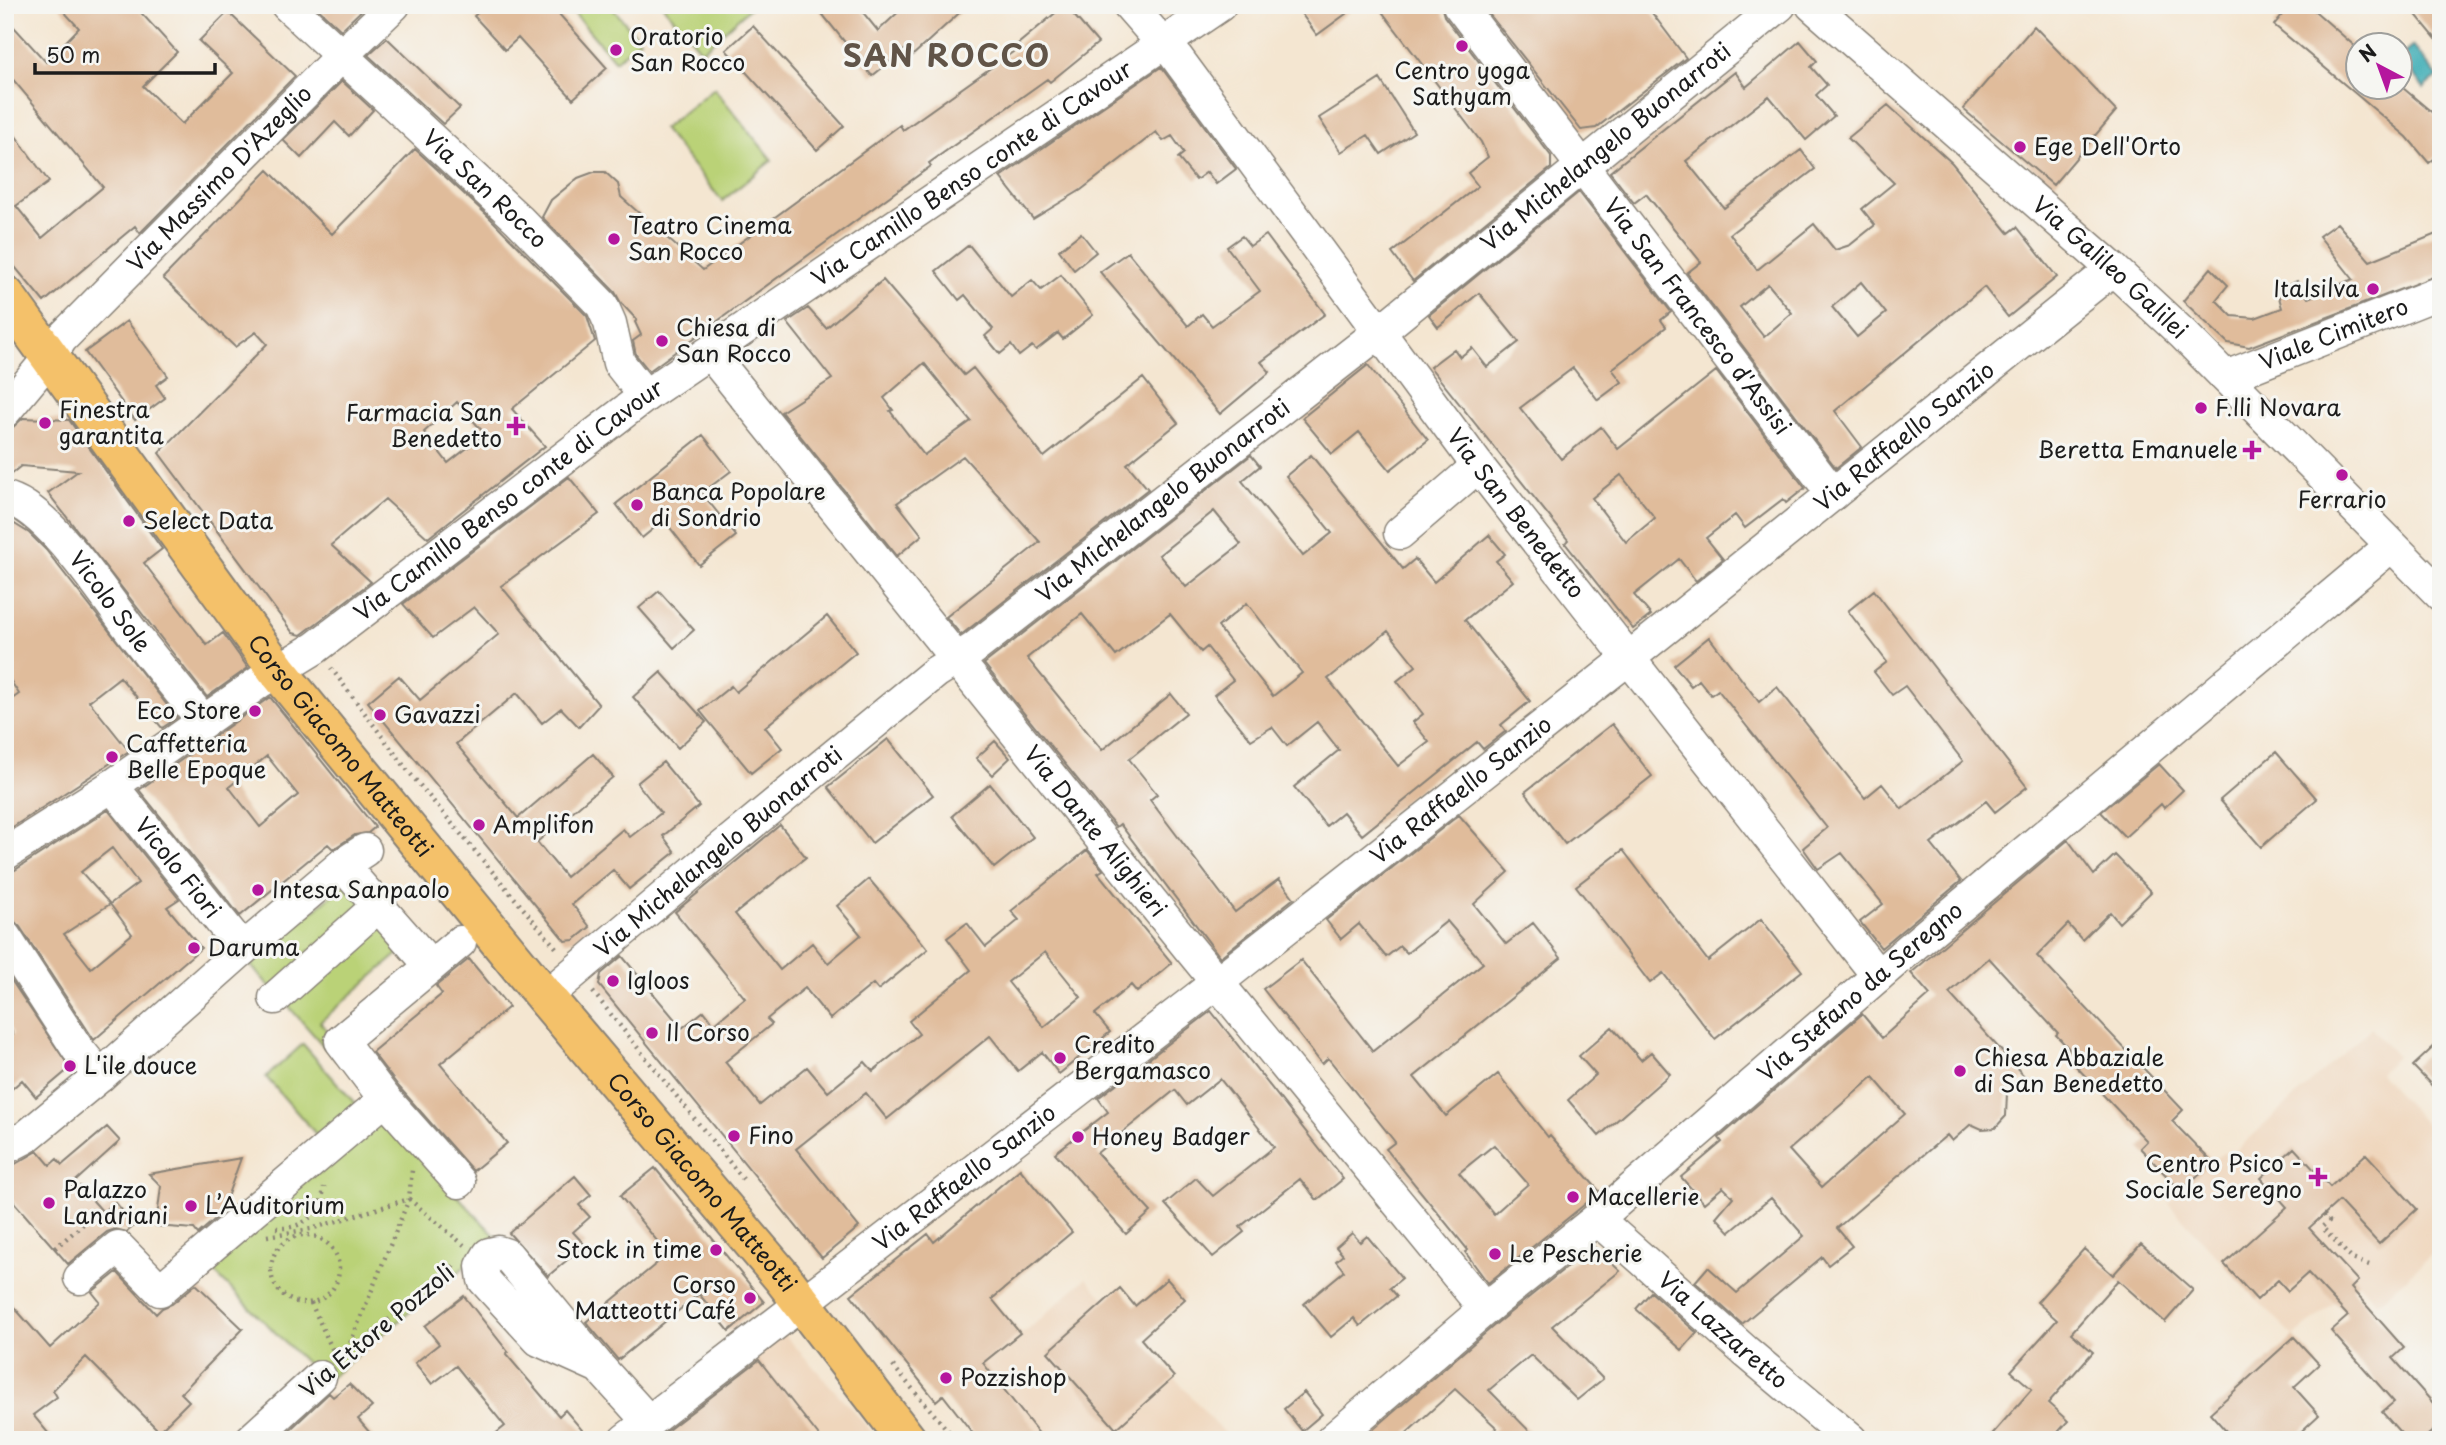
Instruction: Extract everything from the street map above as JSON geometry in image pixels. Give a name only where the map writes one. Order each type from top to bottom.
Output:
[{"type":"main road","name":"Corso Giacomo Matteotti","points":[[5,295],[277,670],[545,997],[801,1302],[907,1440]]},
{"type":"street","name":"Via San Rocco","points":[[287,5],[519,220],[602,305],[610,323],[619,363],[645,396]]},
{"type":"street","name":"Via Massimo D'Azeglio","points":[[50,357],[61,340],[394,5]]},
{"type":"street","name":"Via San Benedetto","points":[[1129,5],[1158,36],[1478,466],[1878,976]]},
{"type":"street","name":"Via Camillo Benso conte di Cavour","points":[[5,854],[112,786],[277,670],[316,648],[645,396],[710,353],[1158,36],[1220,5]]},
{"type":"street","name":"Via San Francesco d'Assisi","points":[[1459,5],[1833,494]]},
{"type":"street","name":"Via Michelangelo Buonarroti","points":[[545,997],[936,672],[959,659],[1378,333],[1780,5]]},
{"type":"street","name":"Via Galileo Galilei","points":[[1812,5],[2113,269],[2226,377],[2441,595]]},
{"type":"street","name":"Via Raffaello Sanzio","points":[[636,1430],[1217,982],[1629,658],[2113,269]]},
{"type":"street","name":"Viale Cimitero","points":[[2226,377],[2441,292]]},
{"type":"street","name":"Via Dante Alighieri","points":[[710,353],[1217,982],[1485,1309]]},
{"type":"street","points":[[5,411],[50,357]]},
{"type":"street","points":[[1400,533],[1478,466]]},
{"type":"street","name":"Vicolo Sole","points":[[5,498],[12,499],[39,516],[56,535],[99,586],[203,721]]},
{"type":"street","name":"Via Stefano da Seregno","points":[[1332,1440],[1485,1309],[1597,1219],[1878,976],[2391,546]]},
{"type":"street","name":"Vicolo Fiori","points":[[112,786],[243,949]]},
{"type":"street","points":[[5,1148],[26,1137],[100,1076],[243,949],[353,858],[378,906],[431,966]]},
{"type":"street","points":[[275,998],[378,906]]},
{"type":"street","points":[[5,937],[76,1048],[100,1076]]},
{"type":"street","points":[[459,1182],[385,1099],[341,1041],[460,942]]},
{"type":"street","points":[[80,1278],[118,1247],[160,1290],[385,1099]]},
{"type":"street","name":"Via Lazzaretto","points":[[1597,1219],[1850,1440]]},
{"type":"street","points":[[480,1253],[498,1252],[507,1255],[599,1367],[636,1430]]},
{"type":"street","name":"Via Ettore Pozzoli","points":[[251,1440],[329,1369]]},
{"type":"path","points":[[316,648],[408,771],[576,970],[744,1180]]},
{"type":"path","points":[[345,1356],[409,1199],[417,1133]]},
{"type":"path","points":[[264,1237],[311,1229],[409,1199]]},
{"type":"path","points":[[409,1199],[480,1253]]},
{"type":"path","points":[[54,1248],[94,1214]]},
{"type":"path","points":[[2324,1215],[2329,1221],[2322,1227],[2352,1259],[2372,1266]]},
{"type":"path","points":[[288,1233],[308,1235],[326,1242],[337,1258],[338,1278],[328,1295],[311,1303],[292,1301],[276,1289],[270,1271],[275,1252],[288,1233]]},
{"type":"path","name":"Via Ettore Pozzoli","points":[[329,1369],[480,1253]]},
{"type":"path","points":[[311,1303],[329,1369]]},
{"type":"path","points":[[888,1361],[956,1440]]},
{"type":"shaded area","name":"Centro Psico - Sociale Seregno","points":[[2371,1028],[2397,1056],[2379,1073],[2441,1141],[2441,1246],[2378,1303],[2358,1282],[2294,1337],[2168,1203],[2224,1152],[2229,1157]]},
{"type":"shaded area","points":[[1086,1278],[1230,1440],[978,1440],[946,1392],[1020,1333],[1028,1330]]},
{"type":"shaded area","points":[[784,1334],[879,1440],[653,1440],[757,1357]]},
{"type":"green space","points":[[581,5],[610,5],[640,40],[615,61],[573,12]]},
{"type":"green space","points":[[662,5],[753,5],[702,51]]},
{"type":"green space","points":[[714,88],[772,160],[722,201],[663,129]]},
{"type":"green space","points":[[347,882],[371,910],[274,991],[250,965]]},
{"type":"green space","points":[[380,922],[403,950],[320,1022],[345,1052],[336,1060],[281,998]]},
{"type":"green space","points":[[303,1044],[359,1108],[322,1141],[266,1077]]},
{"type":"green space","points":[[379,1112],[498,1239],[325,1382],[204,1262]]},
{"type":"water","points":[[2414,47],[2438,77],[2424,88],[2414,75]]},
{"type":"building","points":[[58,5],[134,5],[177,52],[143,86],[182,124],[233,73],[199,41],[228,12],[295,76],[140,233],[135,226],[44,302],[5,255],[5,121],[49,182],[16,206],[42,238],[103,187],[5,70],[5,17],[46,62],[79,28]]},
{"type":"building","points":[[314,5],[367,5],[341,30]]},
{"type":"building","points":[[486,5],[551,5],[607,68],[573,99],[518,38],[505,50],[474,16]]},
{"type":"building","points":[[815,5],[857,5],[878,31],[906,5],[968,5],[912,56],[906,49],[872,76]]},
{"type":"building","points":[[1065,5],[1098,43],[1050,82],[1047,79],[929,163],[931,166],[649,371],[636,355],[633,341],[641,335],[635,322],[637,320],[615,292],[542,217],[551,200],[578,178],[594,172],[605,172],[618,184],[621,197],[703,270],[900,125],[903,130],[1020,47],[1018,44]]},
{"type":"building","points":[[1295,5],[1358,5],[1317,35]]},
{"type":"building","points":[[1377,5],[1441,5],[1444,16],[1551,156],[1551,168],[1413,281],[1392,253],[1478,186],[1468,173],[1488,157],[1481,142]]},
{"type":"building","points":[[1482,5],[1646,5],[1686,58],[1596,128],[1581,130]]},
{"type":"building","points":[[2290,5],[2308,5],[2344,37],[2344,84],[2274,25]]},
{"type":"building","points":[[2408,5],[2441,5],[2441,45]]},
{"type":"building","points":[[753,26],[844,126],[817,150],[726,50]]},
{"type":"building","points":[[2034,26],[2116,111],[2053,185],[1963,109]]},
{"type":"building","points":[[387,38],[460,108],[443,124],[368,55]]},
{"type":"building","points":[[1800,41],[1817,61],[1811,67],[1827,85],[1816,95],[1834,116],[1806,140],[1769,96],[1686,161],[1724,208],[1801,150],[1815,169],[1730,234],[1757,270],[1814,224],[1835,250],[1850,245],[1875,225],[1862,209],[1894,183],[1848,138],[1888,105],[1952,163],[2009,233],[2017,227],[2057,277],[2008,317],[1984,287],[1835,411],[1862,447],[1836,468],[1687,273],[1701,262],[1646,194],[1634,203],[1610,172],[1735,72],[1746,87]],"holes":[[[1861,282],[1886,313],[1857,337],[1832,307]],[[1768,284],[1792,313],[1764,337],[1740,307]]]},
{"type":"building","points":[[1161,67],[1236,169],[1216,184],[1207,172],[1196,180],[1178,158],[1184,153],[1172,136],[1163,141],[1156,132],[1081,190],[1033,219],[1000,177]]},
{"type":"building","points":[[1380,79],[1414,132],[1381,154],[1368,135],[1341,152],[1319,118]]},
{"type":"building","points":[[342,81],[373,110],[349,136],[335,122],[301,158],[283,140]]},
{"type":"building","points":[[2414,97],[2441,120],[2441,153],[2429,163],[2407,137],[2365,102],[2414,102]]},
{"type":"building","points":[[415,149],[487,215],[587,316],[595,341],[512,409],[545,446],[428,538],[385,499],[331,545],[371,582],[301,635],[293,633],[159,453],[267,344],[256,332],[235,347],[163,278],[268,170],[332,234]],"holes":[[[457,402],[485,434],[448,463],[424,432]]]},
{"type":"building","points":[[1579,192],[1671,312],[1661,320],[1666,327],[1612,369],[1622,382],[1598,400],[1573,368],[1520,408],[1561,459],[1601,427],[1618,449],[1716,371],[1805,488],[1786,503],[1783,499],[1745,528],[1735,515],[1706,538],[1723,559],[1696,581],[1679,559],[1634,595],[1651,615],[1633,629],[1565,543],[1568,540],[1430,367],[1454,349],[1460,357],[1472,348],[1487,367],[1519,342],[1479,293],[1438,327],[1429,315]],"holes":[[[1621,475],[1655,518],[1626,542],[1592,498]]]},
{"type":"building","points":[[2337,223],[2370,261],[2441,232],[2441,274],[2249,347],[2228,343],[2183,301],[2211,268],[2228,285],[2216,300],[2232,316],[2255,318],[2282,308],[2277,290],[2297,281],[2308,298],[2353,279],[2319,236]]},
{"type":"building","points":[[1081,233],[1096,252],[1074,270],[1059,250]]},
{"type":"building","points":[[1266,235],[1325,314],[1261,362],[1270,372],[1220,414],[1100,272],[1128,252],[1188,326],[1202,314],[1212,326],[1260,291],[1227,247],[1242,236],[1250,246]]},
{"type":"building","points":[[969,245],[1011,297],[1032,280],[1041,290],[1061,275],[1093,315],[1063,339],[1058,333],[1036,350],[1032,346],[1019,356],[1011,345],[1000,354],[985,336],[993,329],[965,295],[959,300],[936,271]]},
{"type":"building","points":[[883,280],[964,375],[973,368],[1044,457],[1143,378],[1178,423],[1127,464],[1148,489],[961,635],[946,617],[1040,542],[963,456],[897,503],[922,535],[897,556],[781,412],[832,379],[787,322],[808,308],[826,328]],"holes":[[[924,363],[971,421],[924,455],[890,411],[893,410],[884,398]]]},
{"type":"building","points":[[127,321],[168,376],[156,385],[165,398],[135,420],[85,352]]},
{"type":"building","points":[[1368,365],[1428,440],[1390,470],[1359,432],[1332,454],[1302,418]]},
{"type":"building","points":[[23,418],[69,420],[162,549],[144,563],[207,645],[223,633],[248,668],[207,697],[48,493],[78,471],[21,466],[5,479],[5,429],[12,428]]},
{"type":"building","points":[[703,435],[731,471],[702,493],[736,536],[699,565],[664,520],[642,538],[616,504]]},
{"type":"building","points":[[1251,455],[1260,466],[1242,481],[1303,556],[1332,533],[1286,476],[1311,455],[1403,569],[1415,559],[1434,582],[1489,535],[1505,554],[1496,561],[1513,581],[1465,620],[1530,701],[1501,725],[1506,731],[1483,749],[1477,742],[1362,835],[1343,812],[1326,826],[1294,787],[1339,750],[1317,722],[1287,746],[1272,727],[1251,740],[1214,695],[1233,680],[1207,647],[1201,652],[1170,614],[1116,656],[1082,614],[1027,658],[1102,750],[1171,694],[1186,713],[1129,759],[1157,794],[1150,800],[1235,912],[1279,879],[1294,898],[1220,957],[1120,824],[1116,827],[984,664]],"holes":[[[1214,511],[1241,544],[1186,587],[1159,555]],[[1247,603],[1302,673],[1273,696],[1218,627]],[[1388,631],[1416,666],[1397,681],[1423,714],[1413,722],[1429,742],[1398,766],[1328,679]]]},
{"type":"building","points":[[569,477],[599,514],[501,586],[599,705],[579,727],[561,708],[542,723],[517,693],[456,744],[518,818],[593,754],[613,777],[537,842],[566,877],[623,829],[630,837],[661,813],[637,783],[663,762],[699,806],[663,836],[675,852],[629,889],[613,870],[572,904],[590,927],[574,940],[565,941],[368,702],[399,676],[420,700],[499,634],[474,607],[433,638],[403,604]]},
{"type":"building","points":[[5,518],[29,533],[46,550],[177,718],[162,728],[120,677],[89,701],[129,751],[5,832],[5,704],[19,694],[5,672]]},
{"type":"building","points":[[1874,590],[2027,787],[1995,812],[1986,801],[1931,844],[1961,881],[1881,948],[1860,922],[1883,904],[1842,853],[1818,869],[1803,848],[1827,828],[1718,690],[1711,695],[1699,680],[1691,686],[1674,665],[1709,637],[1759,702],[1777,687],[1865,798],[1882,784],[1902,809],[1963,761],[1905,686],[1892,695],[1874,672],[1887,662],[1848,611]]},
{"type":"building","points":[[659,591],[694,630],[674,648],[639,608]]},
{"type":"building","points":[[827,616],[856,652],[765,727],[782,748],[751,773],[700,711],[731,686],[736,692]]},
{"type":"building","points":[[661,672],[706,722],[678,748],[633,697]]},
{"type":"building","points":[[270,697],[375,827],[368,833],[355,835],[333,849],[328,844],[240,916],[139,790]],"holes":[[[267,756],[298,795],[260,827],[229,787]]]},
{"type":"building","points":[[1612,724],[1652,776],[1565,844],[1525,792]]},
{"type":"building","points":[[888,739],[933,795],[872,843],[828,787]]},
{"type":"building","points":[[995,741],[1010,758],[992,775],[976,758]]},
{"type":"building","points":[[2276,752],[2317,799],[2261,847],[2220,800]]},
{"type":"building","points":[[2159,764],[2183,790],[2164,808],[2161,804],[2125,837],[2101,812]]},
{"type":"building","points":[[990,784],[1033,837],[994,868],[952,816]]},
{"type":"building","points":[[108,810],[179,899],[167,907],[201,948],[94,1040],[20,927],[14,921],[5,919],[5,872],[15,870]],"holes":[[[112,848],[138,883],[110,904],[81,872]],[[110,904],[132,934],[91,968],[64,934]]]},
{"type":"building","points":[[1459,815],[1509,872],[1474,904],[1506,944],[1533,923],[1561,958],[1414,1077],[1446,1116],[1498,1074],[1548,1137],[1550,1135],[1600,1192],[1488,1283],[1465,1252],[1468,1250],[1386,1149],[1395,1142],[1328,1058],[1322,1064],[1263,989],[1301,960],[1373,1051],[1483,963],[1447,921],[1407,953],[1400,946],[1386,957],[1359,924],[1341,939],[1326,920]],"holes":[[[1494,1145],[1528,1184],[1494,1214],[1459,1173]]]},
{"type":"building","points":[[780,825],[806,857],[735,914],[780,970],[812,943],[828,963],[861,935],[837,906],[869,879],[928,949],[878,990],[873,984],[830,1019],[805,988],[767,1019],[772,1024],[725,1062],[760,1105],[807,1067],[828,1092],[865,1062],[873,1071],[919,1034],[909,1021],[971,970],[947,938],[967,923],[986,947],[1019,920],[1011,911],[1087,850],[1103,870],[1098,873],[1172,963],[1137,992],[1131,985],[1095,1014],[1110,1032],[1059,1074],[1042,1052],[1018,1071],[990,1036],[887,1119],[866,1093],[796,1149],[859,1227],[822,1258],[599,985],[601,974],[622,956],[682,1028],[704,1011],[714,1024],[745,998],[675,912]],"holes":[[[1045,952],[1081,997],[1044,1027],[1008,982]]]},
{"type":"building","points":[[2068,840],[2094,875],[2115,855],[2151,892],[2119,923],[2110,912],[2082,940],[2068,924],[2037,956],[2183,1110],[2172,1121],[2212,1162],[2181,1191],[2140,1148],[2147,1141],[2070,1060],[2075,1055],[2056,1035],[2058,1033],[1989,958],[1949,993],[2025,1077],[2007,1093],[2006,1116],[1995,1128],[1982,1129],[1971,1124],[1952,1141],[1947,1135],[1837,1228],[1852,1246],[1828,1265],[1822,1257],[1742,1324],[1695,1282],[1708,1267],[1737,1293],[1804,1236],[1771,1198],[1730,1232],[1716,1217],[1733,1197],[1723,1187],[1704,1203],[1681,1177],[1722,1142],[1719,1138],[1862,1014],[1882,1038],[1930,995],[1911,973]],"holes":[[[1873,1077],[1905,1114],[1822,1187],[1789,1150]]]},
{"type":"building","points":[[1623,850],[1708,961],[1761,919],[1802,971],[1715,1039],[1663,973],[1650,983],[1576,886]]},
{"type":"building","points":[[469,959],[509,1007],[440,1064],[507,1143],[473,1171],[372,1052],[442,994],[436,986]]},
{"type":"building","points":[[5,971],[70,1068],[36,1097],[22,1080],[5,1095],[5,1040],[13,1034],[5,1019]]},
{"type":"building","points":[[1211,1011],[1343,1179],[1317,1200],[1300,1179],[1240,1227],[1244,1232],[1213,1257],[1165,1204],[1196,1178],[1213,1196],[1274,1147],[1220,1079],[1187,1105],[1175,1090],[1097,1153],[1151,1212],[1126,1234],[1055,1153],[1108,1112],[1098,1098]]},
{"type":"building","points":[[1612,1027],[1641,1060],[1651,1052],[1670,1074],[1599,1136],[1568,1100],[1596,1075],[1579,1056]]},
{"type":"building","points":[[2441,1040],[2441,1095],[2413,1066]]},
{"type":"building","points":[[107,1127],[120,1141],[68,1188],[80,1186],[103,1212],[115,1202],[135,1225],[127,1232],[115,1229],[107,1232],[68,1264],[5,1192],[5,1170],[38,1151],[50,1165],[57,1159],[62,1165]]},
{"type":"building","points":[[2294,1148],[2330,1187],[2366,1154],[2417,1209],[2379,1244],[2339,1201],[2309,1228],[2358,1281],[2351,1288],[2404,1348],[2393,1358],[2441,1412],[2441,1424],[2422,1440],[2407,1440],[2382,1412],[2394,1402],[2331,1331],[2348,1316],[2308,1273],[2288,1291],[2278,1280],[2257,1300],[2224,1264],[2287,1207],[2261,1178]]},
{"type":"building","name":"L’Auditorium","points":[[241,1158],[221,1214],[198,1234],[194,1229],[156,1226],[161,1186],[149,1174]]},
{"type":"building","points":[[655,1168],[764,1302],[729,1331],[699,1294],[618,1360],[586,1322],[668,1254],[620,1196]]},
{"type":"building","points":[[1020,1169],[1072,1232],[992,1299],[1020,1333],[983,1363],[1044,1440],[978,1440],[943,1395],[936,1401],[851,1295],[928,1234],[934,1242]]},
{"type":"building","points":[[575,1176],[591,1195],[579,1205],[590,1217],[573,1232],[585,1245],[548,1276],[509,1233]]},
{"type":"building","points":[[1352,1233],[1360,1242],[1367,1236],[1402,1278],[1390,1288],[1397,1296],[1360,1326],[1354,1318],[1331,1337],[1304,1304],[1344,1271],[1336,1261],[1343,1255],[1336,1247]]},
{"type":"building","points":[[2141,1244],[2193,1290],[2165,1322],[2118,1280],[2071,1333],[2093,1352],[2048,1403],[2068,1421],[2051,1440],[1987,1440],[2032,1389],[2011,1371],[2057,1320],[2037,1302],[2084,1249],[2113,1275]]},
{"type":"building","points":[[1593,1246],[1620,1271],[1552,1326],[1603,1379],[1577,1400],[1531,1355],[1489,1390],[1538,1440],[1484,1440],[1497,1428],[1455,1389],[1399,1440],[1361,1440],[1497,1323]]},
{"type":"building","points":[[117,1272],[156,1314],[196,1284],[243,1329],[181,1393],[189,1401],[159,1431],[86,1357],[53,1390],[57,1397],[33,1415],[54,1440],[5,1440],[5,1297],[50,1348],[100,1302],[92,1292]]},
{"type":"building","points":[[1167,1279],[1185,1299],[1141,1339],[1174,1377],[1116,1429],[1048,1352],[1120,1288],[1135,1306]]},
{"type":"building","points":[[1651,1292],[1697,1333],[1682,1350],[1636,1309]]},
{"type":"building","points":[[464,1296],[508,1352],[506,1354],[559,1416],[565,1410],[583,1431],[572,1440],[488,1440],[505,1426],[456,1366],[432,1384],[415,1363],[439,1344],[425,1326]]},
{"type":"building","points":[[2294,1337],[2319,1364],[2294,1387],[2319,1415],[2292,1440],[2234,1440],[2210,1413]]},
{"type":"building","points":[[759,1360],[822,1440],[655,1440]]},
{"type":"building","points":[[349,1384],[372,1407],[358,1419],[376,1440],[279,1440],[329,1393],[333,1397]]},
{"type":"building","points":[[1304,1392],[1322,1414],[1302,1431],[1284,1409]]},
{"type":"place","name":"Centro yoga Sathyam","points":[[1462,46]]},
{"type":"place","name":"Oratorio San Rocco","points":[[616,50]]},
{"type":"place","name":"Ege Dell'Orto","points":[[2020,147]]},
{"type":"place","name":"Teatro Cinema San Rocco","points":[[614,239]]},
{"type":"place","name":"Italsilva","points":[[2373,289]]},
{"type":"place","name":"Chiesa di San Rocco","points":[[662,341]]},
{"type":"place","name":"F.lli Novara","points":[[2201,408]]},
{"type":"place","name":"Finestra garantita","points":[[45,423]]},
{"type":"place","name":"Farmacia San Benedetto","points":[[516,426]]},
{"type":"place","name":"Beretta Emanuele","points":[[2252,450]]},
{"type":"place","name":"Ferrario","points":[[2342,475]]},
{"type":"place","name":"Banca Popolare di Sondrio","points":[[637,505]]},
{"type":"place","name":"Select Data","points":[[129,521]]},
{"type":"place","name":"Eco Store","points":[[255,711]]},
{"type":"place","name":"Gavazzi","points":[[380,715]]},
{"type":"place","name":"Caffetteria Belle Epoque","points":[[112,757]]},
{"type":"place","name":"Amplifon","points":[[479,825]]},
{"type":"place","name":"Intesa Sanpaolo","points":[[258,890]]},
{"type":"place","name":"Daruma","points":[[194,948]]},
{"type":"place","name":"Igloos","points":[[613,981]]},
{"type":"place","name":"Il Corso","points":[[652,1033]]},
{"type":"place","name":"Credito Bergamasco","points":[[1060,1058]]},
{"type":"place","name":"L'ile douce","points":[[70,1066]]},
{"type":"place","name":"Chiesa Abbaziale di San Benedetto","points":[[1960,1071]]},
{"type":"place","name":"Fino","points":[[734,1136]]},
{"type":"place","name":"Honey Badger","points":[[1078,1137]]},
{"type":"place","name":"Centro Psico - Sociale Seregno","points":[[2318,1177]]},
{"type":"place","name":"Macellerie","points":[[1573,1197]]},
{"type":"place","name":"Palazzo Landriani","points":[[49,1203]]},
{"type":"place","name":"L’Auditorium","points":[[191,1206]]},
{"type":"place","name":"Stock in time","points":[[716,1250]]},
{"type":"place","name":"Le Pescherie","points":[[1495,1254]]},
{"type":"place","name":"Corso Matteotti Café","points":[[750,1298]]},
{"type":"place","name":"Pozzishop","points":[[946,1378]]},
{"type":"district","name":"SAN ROCCO","points":[[947,57]]}]
